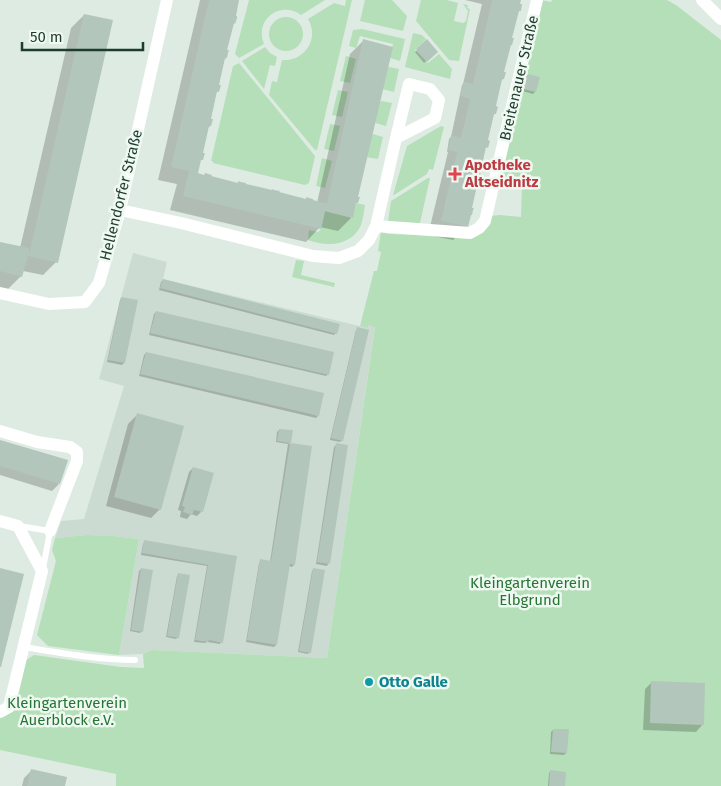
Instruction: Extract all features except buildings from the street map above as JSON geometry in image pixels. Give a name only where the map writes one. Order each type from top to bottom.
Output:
[{"type":"street","name":"Hellendorfer Straße","points":[[0,293],[49,304],[85,302],[99,283],[120,210],[167,0]]},
{"type":"street","name":"Breitenauer Straße","points":[[376,226],[470,232],[479,228],[486,221],[536,0]]},
{"type":"street","points":[[702,0],[721,18]]},
{"type":"street","points":[[120,210],[313,256],[339,258],[358,251],[369,240],[376,226],[396,138]]},
{"type":"street","points":[[0,431],[38,442],[70,447],[77,452],[77,460],[50,532]]},
{"type":"street","points":[[0,521],[18,526],[42,571],[9,707],[0,712]]},
{"type":"lane","points":[[18,526],[50,532],[42,571]]},
{"type":"lane","points":[[24,647],[120,660],[135,660]]},
{"type":"shaded area","points":[[133,253],[167,262],[163,279],[368,328],[369,325],[375,326],[327,658],[152,650],[143,654],[119,655],[139,539],[87,535],[55,538],[61,521],[84,519],[124,386],[99,379]]},
{"type":"green space","points":[[249,0],[325,0],[301,15],[285,10],[277,11],[271,15],[263,27],[264,44],[239,58],[235,54]]},
{"type":"green space","points":[[346,0],[352,0],[317,150],[315,150],[269,95],[272,81],[277,82],[282,60],[290,60],[297,57],[308,48],[312,34],[308,19],[334,3],[345,6]]},
{"type":"green space","points":[[365,0],[392,0],[407,16],[403,31],[360,21]]},
{"type":"green space","points":[[421,0],[447,0],[458,3],[454,21],[463,23],[466,21],[468,11],[463,4],[468,5],[467,8],[470,9],[459,61],[449,60],[416,21]]},
{"type":"green space","name":"Kleingartenverein Elbgrund","points":[[541,0],[551,2],[552,0],[667,0],[721,40],[721,786],[116,786],[116,774],[0,750],[0,718],[25,661],[34,655],[121,667],[144,668],[143,654],[152,650],[327,658],[375,327],[369,325],[368,328],[360,326],[374,271],[377,271],[381,252],[378,251],[381,232],[389,234],[472,237],[490,216],[521,217],[522,185],[499,179]]},
{"type":"green space","points":[[286,17],[293,18],[298,22],[302,27],[302,41],[298,46],[293,50],[286,51],[279,50],[274,46],[270,41],[269,34],[270,27],[274,22],[279,18]]},
{"type":"green space","points":[[362,29],[405,39],[400,61],[390,58],[393,44],[360,36],[356,48],[349,46],[353,30]]},
{"type":"green space","points":[[413,33],[422,35],[426,39],[415,50],[428,63],[439,54],[452,69],[450,79],[405,67]]},
{"type":"green space","points":[[265,47],[277,57],[275,66],[270,65],[264,89],[242,61]]},
{"type":"green space","points":[[346,56],[356,59],[350,83],[340,81]]},
{"type":"green space","points":[[239,63],[315,156],[309,183],[305,185],[211,161],[233,66]]},
{"type":"green space","points":[[387,68],[399,69],[394,92],[382,89]]},
{"type":"green space","points":[[338,90],[348,92],[342,117],[332,115]]},
{"type":"green space","points":[[379,102],[392,103],[386,126],[375,123]]},
{"type":"green space","points":[[330,124],[340,126],[334,151],[324,149]]},
{"type":"green space","points":[[441,126],[444,127],[433,170],[429,169],[427,174],[393,195],[407,146]]},
{"type":"green space","points":[[373,134],[383,137],[378,159],[366,157]]},
{"type":"green space","points":[[322,158],[332,161],[325,188],[316,186]]},
{"type":"green space","points":[[430,178],[420,223],[388,222],[391,201]]},
{"type":"green space","points":[[356,203],[365,205],[361,225],[356,234],[348,240],[333,244],[308,240],[309,230],[318,232],[321,229],[325,211],[352,218]]},
{"type":"green space","points":[[296,260],[304,261],[301,275],[335,283],[334,287],[292,277]]},
{"type":"green space","name":"Kleingartenverein Auerblock e.V.","points":[[87,535],[139,539],[119,655],[48,646],[37,635],[56,561],[52,550],[55,538]]},
{"type":"place","name":"Apotheke Altseidnitz","points":[[455,174]]},
{"type":"place","name":"Otto Galle","points":[[369,682]]}]
